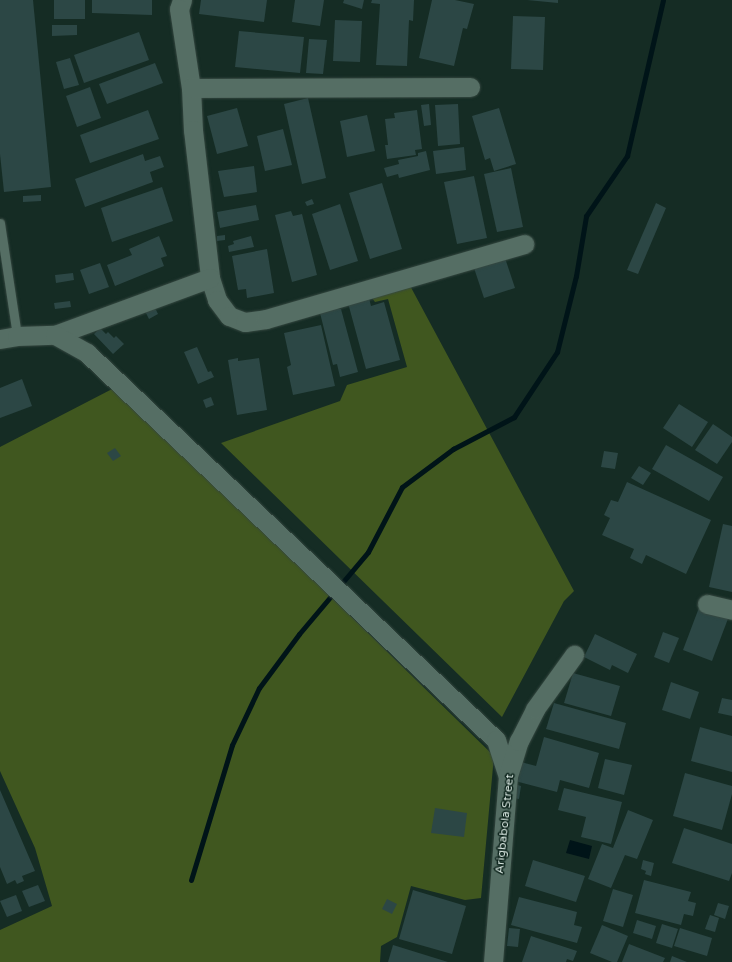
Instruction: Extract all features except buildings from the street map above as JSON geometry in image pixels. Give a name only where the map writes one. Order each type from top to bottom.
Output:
[{"type":"street","points":[[182,0],[179,9],[191,88],[193,130],[210,278],[217,300],[229,316],[245,322],[266,319],[524,244]]},
{"type":"street","points":[[191,88],[470,87]]},
{"type":"street","points":[[9,338],[54,335],[210,278]]},
{"type":"street","points":[[54,335],[87,353],[496,740],[508,776]]},
{"type":"street","points":[[707,604],[732,610]]},
{"type":"street","name":"Arigbabola Street","points":[[493,962],[508,776],[519,741],[535,709],[574,655]]},
{"type":"lane","points":[[0,223],[9,338]]},
{"type":"green space","points":[[407,280],[574,591],[564,601],[502,717],[221,443],[340,401],[347,385],[407,367],[388,299],[375,302],[372,298]]},
{"type":"green space","points":[[116,387],[494,756],[481,898],[465,900],[411,886],[397,937],[381,946],[380,962],[0,962],[0,930],[52,906],[35,848],[0,771],[0,447]]},
{"type":"shaded area","points":[[570,840],[592,846],[589,859],[566,853]]},
{"type":"waterway","points":[[191,880],[232,745],[259,688],[299,634],[368,552],[402,487],[453,449],[514,417],[557,352],[576,276],[586,216],[627,156],[663,0]]}]
